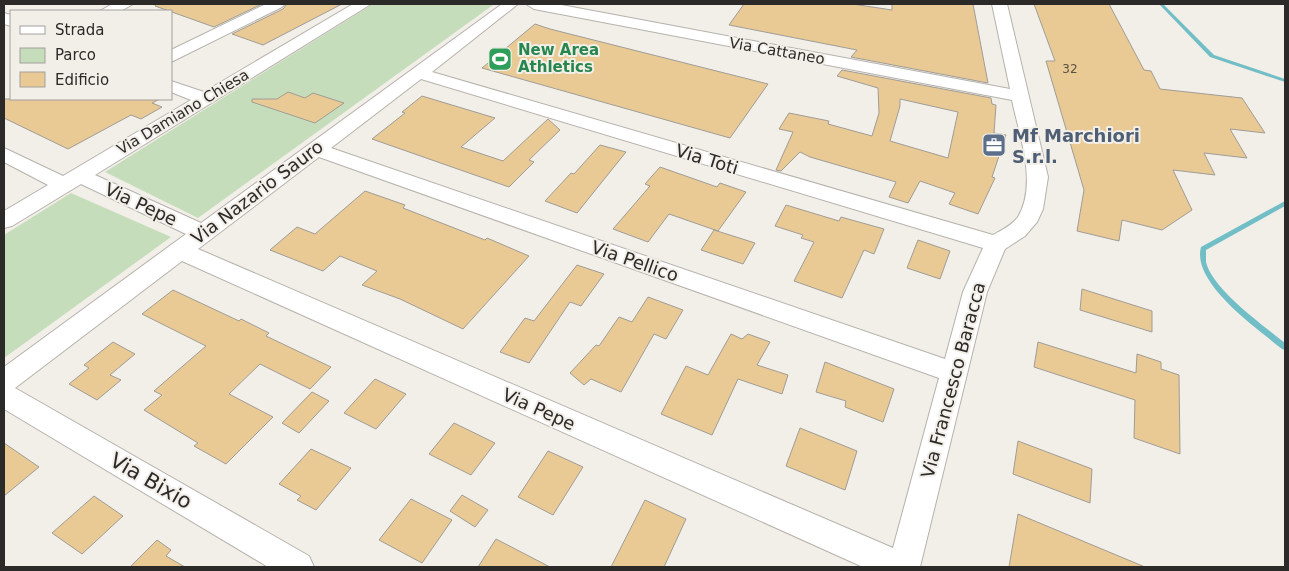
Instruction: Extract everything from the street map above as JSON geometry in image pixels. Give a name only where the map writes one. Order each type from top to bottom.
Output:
[{"type":"street","points":[[110,10],[125,4]]},
{"type":"street","points":[[172,56],[277,4]]},
{"type":"street","name":"Via Damiano Chiesa","points":[[4,221],[363,4]]},
{"type":"street","name":"Via Nazario Sauro","points":[[4,381],[511,4]]},
{"type":"street","name":"Via Cattaneo","points":[[534,4],[717,41],[1022,96]]},
{"type":"street","points":[[996,244],[1017,231],[1026,222],[1032,209],[1038,177],[1022,96],[1000,4]]},
{"type":"street","name":"Via Toti","points":[[418,73],[996,244]]},
{"type":"street","points":[[172,86],[204,99]]},
{"type":"street","name":"Via Pellico","points":[[315,150],[955,374]]},
{"type":"street","name":"Via Pepe","points":[[4,154],[203,233]]},
{"type":"street","name":"Via Francesco Baracca","points":[[904,567],[975,292],[996,244]]},
{"type":"street","name":"Via Pepe","points":[[179,250],[899,567]]},
{"type":"street","name":"Via Bixio","points":[[4,395],[298,567]]},
{"type":"green space","points":[[373,4],[493,5],[198,218],[105,172]]},
{"type":"green space","points":[[71,193],[171,237],[4,358],[4,235]]},
{"type":"building","points":[[156,4],[262,4],[214,27],[172,12],[172,10],[155,6]]},
{"type":"building","points":[[287,4],[342,4],[263,45],[232,34],[283,9]]},
{"type":"building","points":[[744,4],[852,4],[892,10],[892,4],[973,4],[988,83],[851,57],[857,50],[729,25]]},
{"type":"building","points":[[1034,4],[1109,4],[1144,70],[1151,71],[1160,89],[1242,98],[1265,133],[1230,129],[1247,158],[1204,153],[1215,175],[1173,170],[1192,210],[1162,230],[1122,220],[1119,241],[1077,231],[1084,190],[1046,61],[1055,61]]},
{"type":"building","points":[[535,24],[768,84],[730,138],[482,68]]},
{"type":"building","points":[[842,70],[991,98],[992,104],[996,105],[994,133],[1006,135],[992,177],[995,178],[978,214],[949,204],[955,193],[920,181],[908,203],[889,197],[896,182],[810,157],[800,152],[781,171],[776,170],[793,132],[779,129],[789,113],[829,121],[828,124],[872,136],[879,113],[878,88],[837,76]],"holes":[[[900,99],[958,112],[948,158],[890,141],[900,106]]]},
{"type":"building","points":[[288,92],[305,98],[313,93],[344,103],[315,123],[252,102],[252,99],[277,99]]},
{"type":"building","points":[[422,96],[495,118],[461,147],[503,161],[548,119],[560,130],[529,160],[534,162],[509,187],[372,139],[405,113],[402,112]]},
{"type":"building","points":[[4,99],[158,100],[152,103],[162,107],[141,119],[131,115],[68,149],[4,118]]},
{"type":"building","points":[[600,145],[626,152],[577,213],[545,201],[571,173],[574,174]]},
{"type":"building","points":[[660,167],[717,187],[720,183],[746,192],[718,231],[669,214],[648,242],[613,229],[650,186],[645,184]]},
{"type":"building","points":[[365,191],[405,205],[403,208],[485,240],[487,238],[529,256],[463,329],[400,299],[362,285],[377,271],[340,256],[323,271],[270,250],[297,227],[315,234]]},
{"type":"building","points":[[786,205],[839,221],[841,217],[884,229],[874,254],[864,250],[842,298],[794,281],[814,242],[801,238],[803,235],[775,226]]},
{"type":"building","points":[[714,230],[755,243],[743,264],[701,250]]},
{"type":"building","points":[[918,240],[950,251],[940,279],[907,268]]},
{"type":"building","points":[[577,265],[604,274],[581,306],[570,302],[529,363],[500,352],[525,318],[534,321]]},
{"type":"building","points":[[1082,289],[1152,311],[1152,332],[1080,310]]},
{"type":"building","points":[[173,290],[239,321],[241,319],[269,333],[266,336],[331,367],[310,389],[260,364],[229,394],[273,417],[226,464],[194,446],[198,443],[144,410],[162,395],[154,391],[206,346],[142,314]]},
{"type":"building","points":[[648,297],[683,310],[666,339],[654,334],[621,392],[591,379],[584,385],[570,373],[596,345],[599,346],[619,317],[632,322]]},
{"type":"building","points":[[731,334],[742,339],[748,334],[770,342],[757,365],[788,375],[782,394],[738,379],[712,435],[661,414],[686,366],[708,375]]},
{"type":"building","points":[[113,342],[135,354],[110,375],[121,380],[97,400],[69,384],[89,368],[84,365]]},
{"type":"building","points":[[1038,342],[1136,373],[1137,354],[1161,362],[1161,369],[1179,375],[1180,454],[1134,438],[1135,400],[1034,367]]},
{"type":"building","points":[[825,362],[894,389],[883,422],[845,407],[846,401],[816,392]]},
{"type":"building","points":[[375,379],[406,394],[376,429],[344,413]]},
{"type":"building","points":[[312,392],[329,401],[299,433],[282,423]]},
{"type":"building","points":[[454,423],[495,443],[471,475],[429,454]]},
{"type":"building","points":[[800,428],[857,451],[845,490],[786,466]]},
{"type":"building","points":[[1018,441],[1092,469],[1090,503],[1013,474]]},
{"type":"building","points":[[4,443],[39,467],[4,496]]},
{"type":"building","points":[[311,449],[351,468],[316,510],[297,500],[301,496],[279,484]]},
{"type":"building","points":[[548,451],[583,467],[553,515],[518,497]]},
{"type":"building","points":[[462,495],[488,510],[475,527],[450,511]]},
{"type":"building","points":[[94,496],[123,516],[82,554],[52,533]]},
{"type":"building","points":[[411,499],[452,520],[422,563],[379,540]]},
{"type":"building","points":[[645,500],[686,519],[664,567],[611,567]]},
{"type":"building","points":[[1018,514],[1145,567],[1009,567]]},
{"type":"building","points":[[496,539],[550,567],[478,567]]},
{"type":"building","points":[[157,540],[171,550],[166,556],[185,567],[130,567]]},
{"type":"waterway","points":[[1161,4],[1212,56],[1285,81]]},
{"type":"waterway","points":[[1285,203],[1203,249],[1203,262],[1209,276],[1219,290],[1285,347]]},
{"type":"place","name":"New Area Athletics","points":[[500,59]]},
{"type":"place","name":"Mf Marchiori S.r.l.","points":[[994,145]]}]
